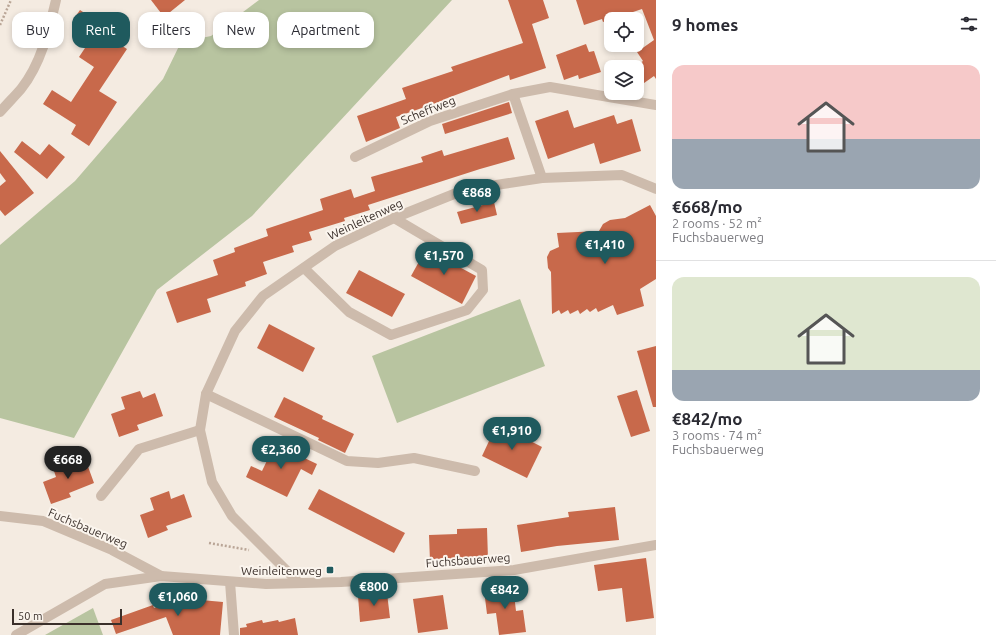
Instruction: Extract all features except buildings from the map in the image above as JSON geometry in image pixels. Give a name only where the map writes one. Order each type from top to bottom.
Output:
[{"type":"street","points":[[0,112],[21,88],[33,69],[47,35],[56,0]]},
{"type":"street","name":"Scheffweg","points":[[355,157],[430,121],[513,94],[550,88],[656,105]]},
{"type":"street","points":[[513,94],[542,178]]},
{"type":"street","name":"Weinleitenweg","points":[[299,583],[267,554],[232,516],[212,482],[200,430],[206,394],[235,331],[263,296],[334,246],[394,218],[464,190],[542,178],[622,175],[656,189]]},
{"type":"street","points":[[304,268],[349,312],[391,335],[467,310],[483,290],[482,270],[394,218]]},
{"type":"street","points":[[206,394],[347,461],[378,463],[414,458],[475,471]]},
{"type":"street","points":[[101,496],[139,449],[200,430]]},
{"type":"street","name":"Fuchsbauerweg","points":[[0,516],[44,522],[112,550],[161,576]]},
{"type":"street","name":"Fuchsbauerweg","points":[[16,635],[105,584],[161,576],[266,584],[514,570],[656,545]]},
{"type":"street","points":[[230,582],[234,635]]},
{"type":"path","points":[[0,25],[11,0]]},
{"type":"path","points":[[209,543],[267,554]]},
{"type":"green space","points":[[259,0],[452,0],[252,216],[157,290],[74,438],[0,418],[0,245],[75,181],[163,79],[178,48],[205,48],[205,37],[213,34],[213,48],[269,48],[269,12],[243,12]]},
{"type":"green space","points":[[520,299],[545,366],[397,423],[372,356]]},
{"type":"green space","points":[[93,608],[103,635],[45,635]]},
{"type":"place","name":"Weinleitenweg","points":[[330,570]]}]
